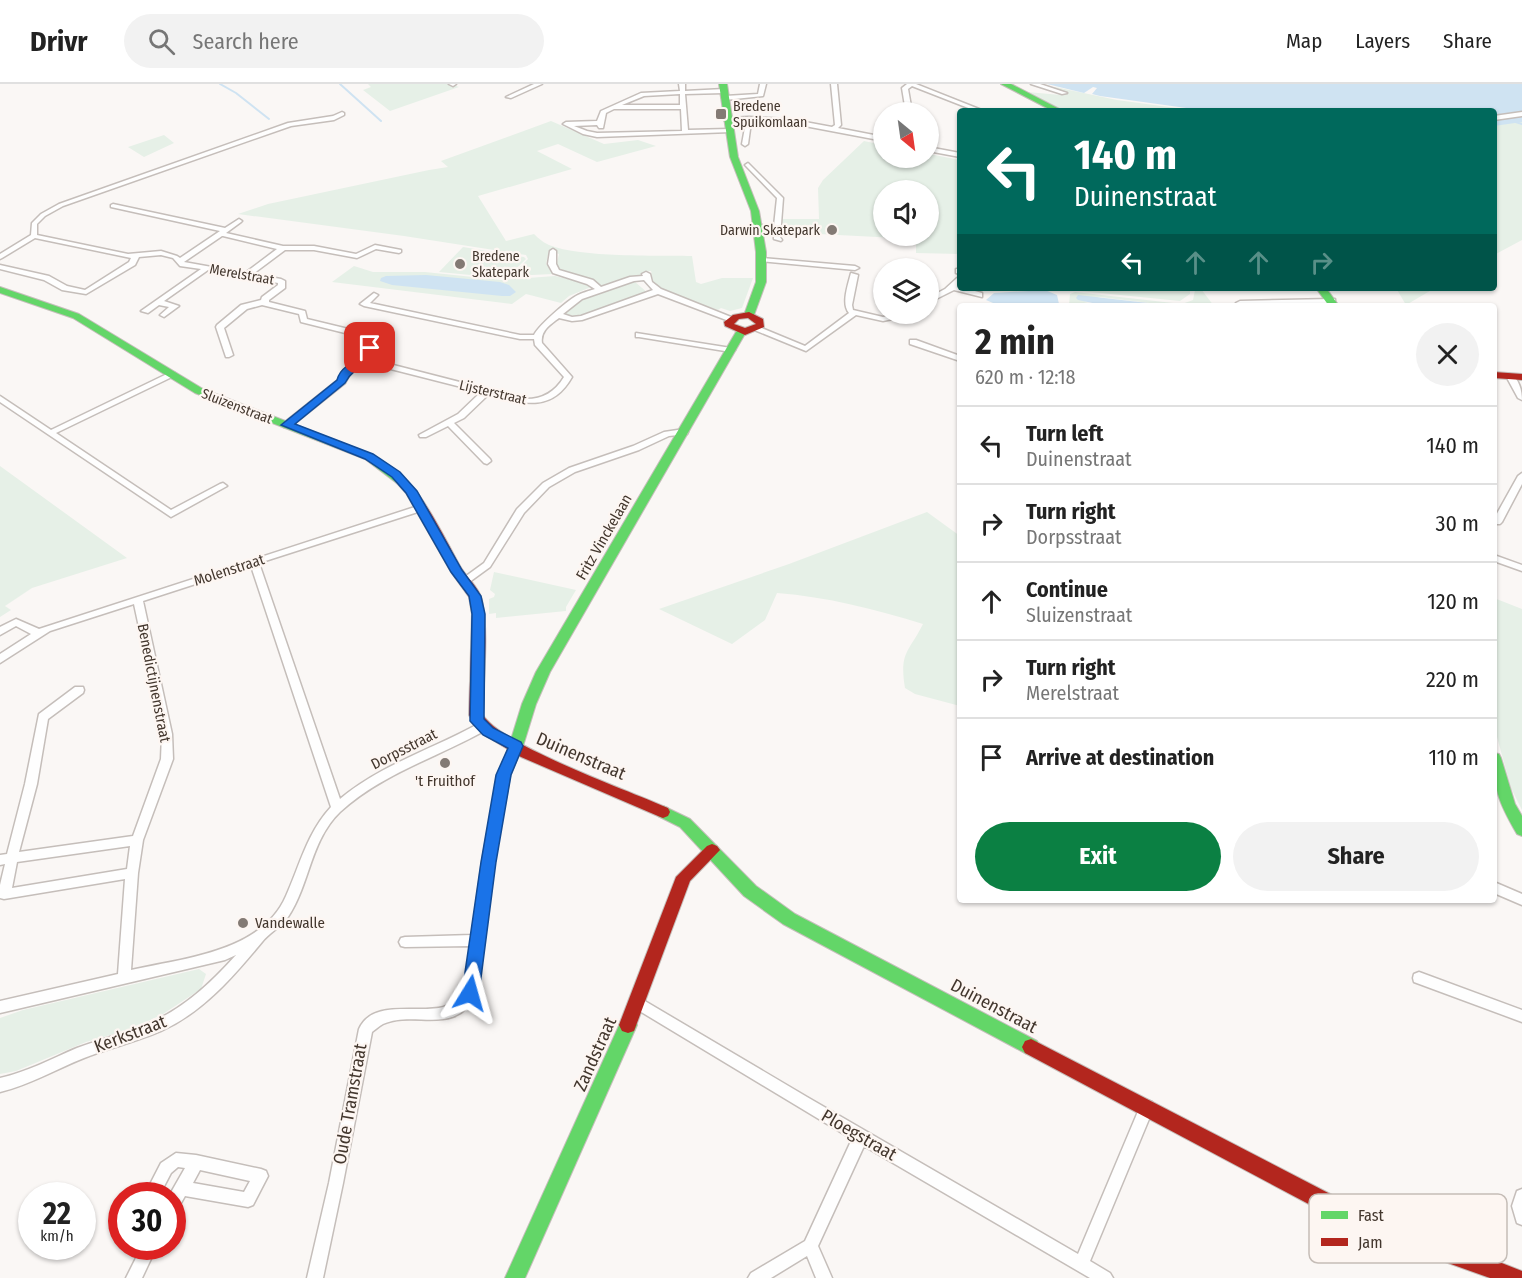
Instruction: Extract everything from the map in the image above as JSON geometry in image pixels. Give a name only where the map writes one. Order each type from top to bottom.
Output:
[{"type":"street","points":[[509,97],[539,84]]},
{"type":"street","points":[[682,84],[686,132]]},
{"type":"street","points":[[601,135],[600,123],[603,112],[643,94],[724,91],[758,96],[763,84]]},
{"type":"street","points":[[834,84],[838,125],[834,129]]},
{"type":"street","points":[[907,102],[905,88],[911,84],[968,108]]},
{"type":"street","points":[[1005,84],[1053,108]]},
{"type":"street","points":[[1034,84],[1064,93]]},
{"type":"street","points":[[724,91],[728,125],[745,168],[758,227],[761,282],[748,315]]},
{"type":"street","points":[[613,107],[684,106]]},
{"type":"street","points":[[0,256],[34,236],[33,224],[43,215],[61,205],[290,124],[334,118],[342,114]]},
{"type":"street","points":[[1497,118],[1522,114]]},
{"type":"street","points":[[745,144],[749,119]]},
{"type":"street","points":[[600,123],[566,124],[585,133],[601,135],[686,132],[749,119],[789,121],[873,138]]},
{"type":"street","points":[[939,151],[957,154]]},
{"type":"street","points":[[745,168],[780,196],[776,237],[779,240]]},
{"type":"street","points":[[113,206],[283,248],[314,248],[357,256],[375,247],[399,251]]},
{"type":"street","points":[[179,262],[239,221]]},
{"type":"street","points":[[758,227],[777,228]]},
{"type":"street","name":"Merelstraat","points":[[34,236],[136,256],[160,253],[174,256],[179,262],[236,274],[248,274],[283,283],[265,298],[264,302],[302,312],[304,320],[362,335],[357,344],[370,350],[366,360]]},
{"type":"street","points":[[248,274],[283,248]]},
{"type":"street","points":[[553,251],[552,265],[557,272],[590,282],[600,290]]},
{"type":"street","points":[[0,267],[46,278],[65,288],[86,292],[132,263],[136,256]]},
{"type":"street","points":[[761,260],[855,272],[848,309],[854,313],[873,317]]},
{"type":"street","points":[[146,311],[207,268]]},
{"type":"street","points":[[374,295],[364,304],[522,338],[537,337],[540,330],[574,299],[646,276],[658,291],[732,319],[748,315],[760,321],[761,325],[756,329],[741,332],[730,326],[732,319]]},
{"type":"street","points":[[939,295],[957,283]]},
{"type":"street","points":[[952,287],[957,288]]},
{"type":"street","name":"Sluizenstraat","points":[[0,291],[76,316],[211,397],[335,442],[381,464],[408,487],[457,572],[465,581]]},
{"type":"street","points":[[556,315],[572,319],[582,318],[658,291]]},
{"type":"street","points":[[966,291],[980,295]]},
{"type":"street","points":[[158,302],[175,306],[164,315]]},
{"type":"street","points":[[229,355],[220,329],[222,324],[244,306],[264,302]]},
{"type":"street","points":[[756,329],[806,349],[854,313]]},
{"type":"street","points":[[211,331],[220,329]]},
{"type":"street","name":"Fritz Vinckelaan","points":[[516,746],[529,704],[543,672],[741,332]]},
{"type":"street","points":[[639,335],[731,350]]},
{"type":"street","name":"Lijsterstraat","points":[[366,360],[487,392],[538,402],[551,397],[565,382],[567,374],[539,344],[537,337]]},
{"type":"street","points":[[914,342],[957,358]]},
{"type":"street","points":[[287,425],[342,381],[344,374],[366,360]]},
{"type":"street","points":[[50,433],[172,375]]},
{"type":"street","points":[[1497,375],[1516,377],[1522,398]]},
{"type":"street","points":[[423,435],[461,416],[487,392]]},
{"type":"street","points":[[0,398],[171,514],[223,486]]},
{"type":"street","points":[[449,423],[487,461]]},
{"type":"street","points":[[482,727],[477,721],[476,706],[477,603],[472,589],[465,581],[487,565],[520,511],[546,484],[572,470],[636,448],[671,432],[684,432]]},
{"type":"street","points":[[1497,522],[1522,476]]},
{"type":"street","name":"Molenstraat","points":[[0,659],[38,633],[421,508]]},
{"type":"street","points":[[1497,559],[1522,568]]},
{"type":"street","points":[[254,562],[337,808]]},
{"type":"street","name":"Benedictijnenstraat","points":[[124,977],[132,873],[137,840],[141,824],[161,779],[167,750],[167,734],[138,600]]},
{"type":"street","points":[[0,632],[16,622],[38,633]]},
{"type":"street","points":[[79,690],[43,717],[31,784],[6,859],[4,894],[132,873]]},
{"type":"street","name":"Duinenstraat","points":[[482,727],[533,757],[581,775],[676,818],[698,835],[750,891],[789,919],[1313,1194]]},
{"type":"street","name":"Dorpsstraat","points":[[0,1007],[225,954],[248,942],[266,929],[287,907],[316,831],[337,808],[358,792],[393,772],[482,727]]},
{"type":"street","name":"Oude Tramstraat","points":[[315,1278],[366,1029],[379,1018],[389,1014],[440,1015],[460,1007],[470,993],[504,775],[516,746]]},
{"type":"street","points":[[1497,768],[1508,805],[1522,830]]},
{"type":"street","points":[[6,859],[137,840]]},
{"type":"street","name":"Zandstraat","points":[[515,1278],[638,1003],[684,877],[712,850]]},
{"type":"street","points":[[1497,888],[1522,900]]},
{"type":"street","name":"Kerkstraat","points":[[0,1085],[33,1075],[80,1053],[142,1032],[178,1015],[235,967],[266,929]]},
{"type":"street","points":[[405,942],[478,940]]},
{"type":"street","points":[[1419,978],[1522,1016]]},
{"type":"street","name":"Ploegstraat","points":[[638,1003],[1105,1278]]},
{"type":"street","points":[[1081,1264],[1147,1107]]},
{"type":"street","points":[[756,1278],[810,1246],[861,1136]]},
{"type":"street","points":[[158,1182],[166,1168],[176,1160],[261,1176],[248,1200],[186,1189]]},
{"type":"street","points":[[185,1182],[196,1162]]},
{"type":"street","points":[[1522,1196],[1519,1206],[1522,1218]]},
{"type":"street","points":[[810,1246],[824,1278]]},
{"type":"street","points":[[134,1278],[143,1260]]},
{"type":"street","name":"Duinenstraat","points":[[1475,1263],[1515,1278]]},
{"type":"street","points":[[1520,1278],[1522,1272]]},
{"type":"shaded area","points":[[368,84],[451,84],[459,87],[390,111],[363,90],[371,87]]},
{"type":"shaded area","points":[[1055,87],[1117,100],[1176,108],[1059,108],[1027,92],[1061,95],[1048,90]]},
{"type":"shaded area","points":[[1522,120],[1522,240],[1497,253],[1497,123]]},
{"type":"shaded area","points":[[551,121],[604,144],[638,140],[656,146],[597,162],[558,144],[537,151],[572,169],[478,196],[506,241],[534,234],[549,245],[580,252],[692,256],[696,282],[701,284],[722,278],[753,278],[742,308],[730,311],[721,308],[718,310],[667,293],[653,282],[651,271],[606,286],[597,285],[586,277],[562,272],[556,267],[559,254],[556,250],[549,250],[546,264],[553,274],[511,276],[528,259],[526,255],[238,214],[268,204],[448,167],[441,161]]},
{"type":"shaded area","points":[[164,135],[174,143],[144,157],[128,147]]},
{"type":"shaded area","points":[[864,141],[873,143],[873,168],[939,168],[939,156],[957,159],[957,254],[916,253],[916,246],[939,246],[939,180],[873,180],[873,237],[780,232],[782,219],[819,219],[818,188],[823,180]]},
{"type":"shaded area","points":[[463,247],[526,259],[508,277],[502,278],[439,272]]},
{"type":"shaded area","points":[[354,266],[373,272],[425,272],[502,280],[555,276],[585,283],[591,287],[569,296],[561,303],[526,294],[512,304],[332,282]]},
{"type":"shaded area","points":[[634,281],[649,294],[578,317],[564,314],[583,298]]},
{"type":"shaded area","points":[[1081,291],[1190,291],[1190,294],[1180,301]]},
{"type":"shaded area","points":[[1195,291],[1203,291],[1212,303],[1185,303],[1193,300]]},
{"type":"shaded area","points":[[1398,291],[1430,291],[1409,303],[1405,303]]},
{"type":"shaded area","points":[[1075,292],[1173,303],[1149,303],[1100,297],[1084,302],[1090,303],[1069,303],[1070,294]]},
{"type":"shaded area","points":[[0,466],[127,558],[32,588],[5,606],[11,610],[0,617]]},
{"type":"shaded area","points":[[927,512],[957,534],[957,705],[915,694],[905,688],[904,659],[923,624],[851,604],[777,593],[765,620],[732,644],[659,609],[789,564]]},
{"type":"shaded area","points":[[494,572],[576,590],[566,611],[496,618],[496,613],[489,614],[489,599],[495,594],[490,590]]},
{"type":"shaded area","points":[[1497,599],[1522,609],[1522,810],[1511,788],[1497,737]]},
{"type":"shaded area","points":[[199,969],[206,974],[201,989],[163,1014],[131,1029],[86,1042],[16,1071],[0,1074],[0,1018],[23,1010]]},
{"type":"water","points":[[1047,84],[1522,84],[1522,111],[1497,115],[1497,108],[1186,108],[1100,96],[1092,94],[1097,88],[1093,87],[1084,93]]},
{"type":"water","points":[[426,275],[500,282],[509,285],[516,292],[510,296],[502,296],[392,285],[380,281],[386,276]]},
{"type":"water","points":[[1047,291],[1057,295],[1059,303],[993,303],[986,300],[994,293]]},
{"type":"water","points":[[1078,295],[1148,303],[1092,303],[1076,298]]},
{"type":"waterway","points":[[220,84],[236,93],[269,119]]},
{"type":"waterway","points":[[340,84],[381,121]]},
{"type":"waterway","points":[[1497,122],[1522,118]]},
{"type":"waterway","points":[[1509,120],[1522,124]]},
{"type":"traffic: fast","points":[[723,84],[734,157],[755,211],[761,252],[761,282],[749,315]]},
{"type":"traffic: fast","points":[[1005,84],[1053,108]]},
{"type":"traffic: fast","points":[[0,290],[76,316],[199,391],[369,457],[402,482]]},
{"type":"traffic: fast","points":[[1323,291],[1332,303]]},
{"type":"traffic: fast","points":[[516,746],[529,704],[543,672],[741,332]]},
{"type":"traffic: fast","points":[[1497,768],[1508,805],[1522,830]]},
{"type":"traffic: fast","points":[[663,812],[685,823],[750,891],[789,919],[1031,1047]]},
{"type":"traffic: fast","points":[[515,1278],[628,1025]]},
{"type":"traffic: jam","points":[[749,315],[760,321],[761,325],[745,332],[730,326],[729,322],[736,317],[749,315]]},
{"type":"traffic: jam","points":[[1497,375],[1522,377]]},
{"type":"traffic: jam","points":[[402,482],[411,491],[457,572],[475,596],[478,614],[476,715],[480,722],[491,733],[526,753],[663,812]]},
{"type":"traffic: jam","points":[[628,1025],[684,877],[712,850]]},
{"type":"traffic: jam","points":[[1031,1047],[1310,1194]]},
{"type":"traffic: jam","points":[[1476,1263],[1515,1278]]},
{"type":"place","name":"Bredene Spuikomlaan","points":[[721,114]]},
{"type":"place","name":"Darwin Skatepark","points":[[832,230]]},
{"type":"place","name":"Bredene Skatepark","points":[[460,264]]},
{"type":"place","name":"'t Fruithof","points":[[445,763]]},
{"type":"place","name":"Vandewalle","points":[[243,923]]},
{"type":"route","points":[[370,348],[366,360],[356,364],[342,376],[342,381],[287,425],[369,457],[396,475],[411,491],[457,572],[475,596],[478,614],[477,721],[488,732],[516,746],[504,775],[488,862],[470,993]]}]
